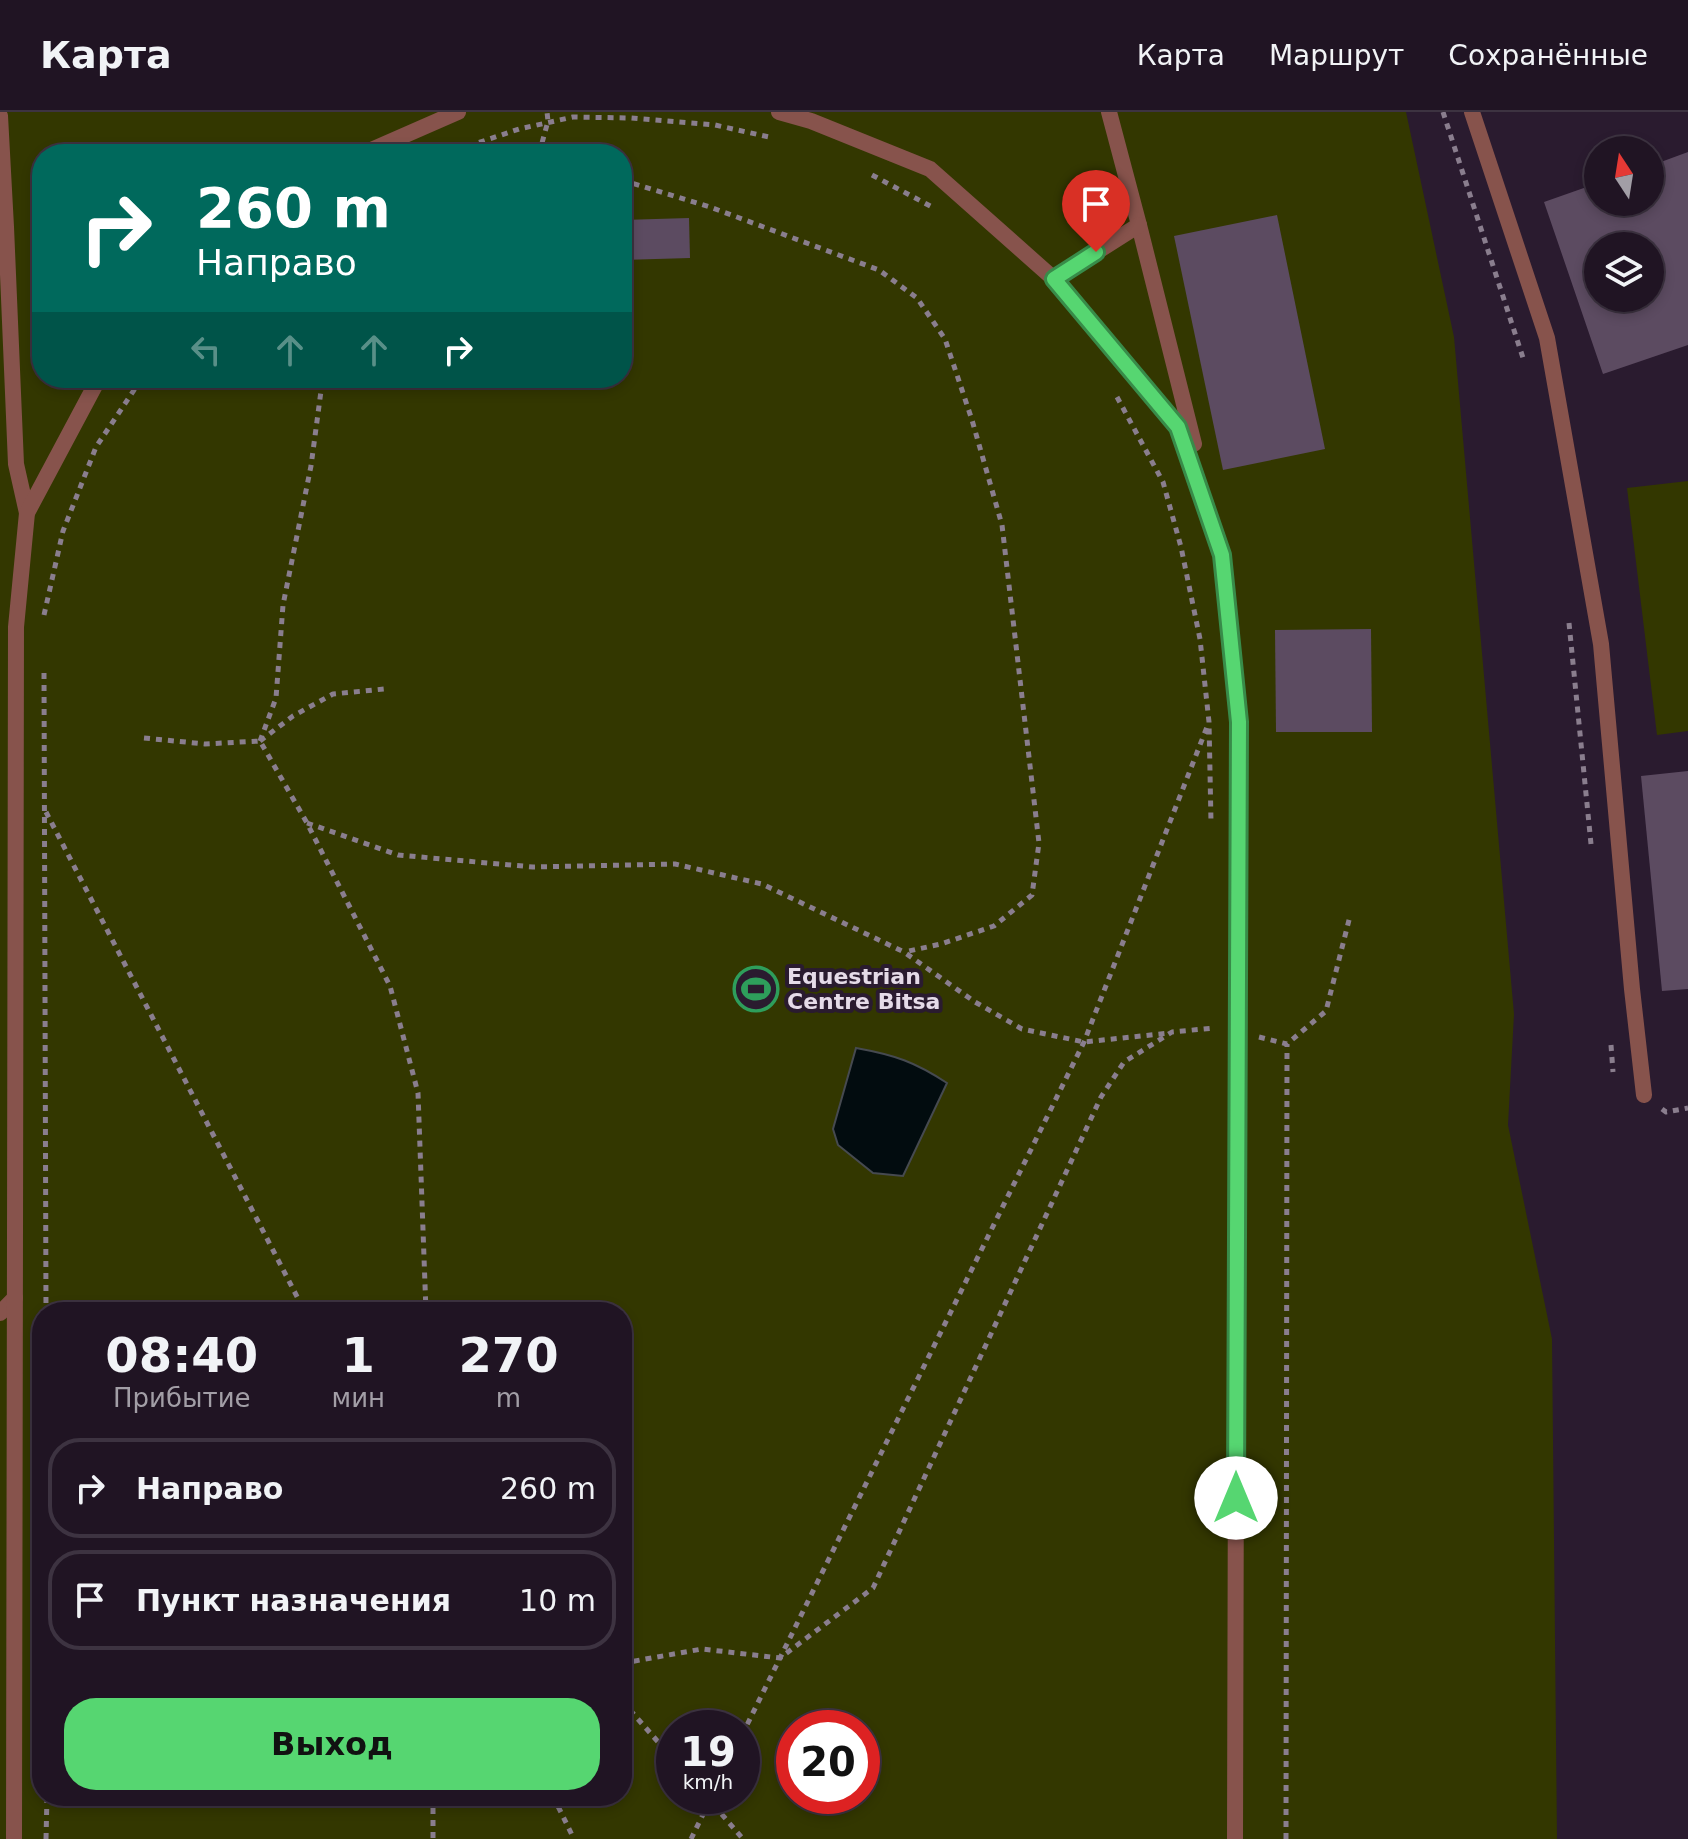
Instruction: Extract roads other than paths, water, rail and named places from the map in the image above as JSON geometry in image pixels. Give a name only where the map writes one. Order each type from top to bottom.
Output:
[{"type":"lane","points":[[385,144],[458,112]]},
{"type":"lane","points":[[779,112],[811,121],[930,169],[1054,279],[1178,427],[1222,555]]},
{"type":"lane","points":[[1109,112],[1222,555],[1239,722],[1235,1839]]},
{"type":"lane","points":[[1472,112],[1547,338],[1601,644],[1644,1095]]},
{"type":"lane","points":[[0,116],[16,464],[27,513],[16,627],[14,1839]]},
{"type":"lane","points":[[1054,279],[1139,225]]},
{"type":"lane","points":[[27,513],[94,388]]},
{"type":"lane","points":[[0,1313],[15,1298]]},
{"type":"place","name":"Equestrian Centre Bitsa","points":[[756,989]]}]
